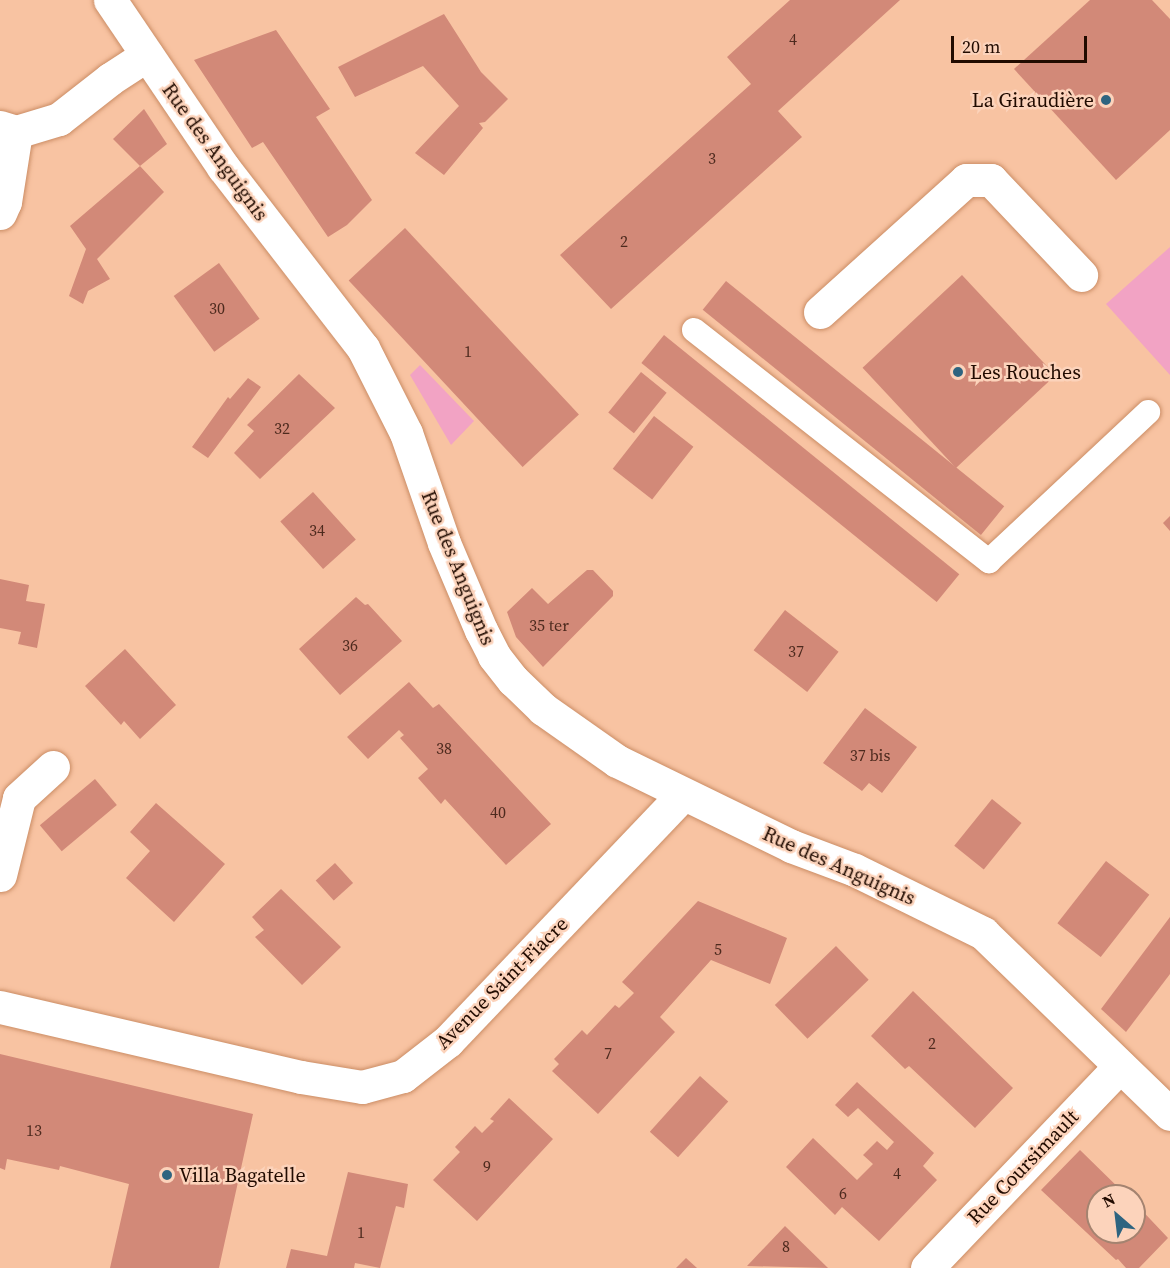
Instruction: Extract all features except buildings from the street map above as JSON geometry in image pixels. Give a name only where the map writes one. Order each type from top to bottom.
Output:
[{"type":"street","name":"Rue des Anguignis","points":[[110,0],[223,167],[363,348],[406,433],[444,543],[494,656],[543,709],[617,761],[682,795],[792,846],[855,870],[983,933],[1170,1114]]},
{"type":"street","points":[[0,213],[5,202],[8,129],[59,119],[110,79],[147,56]]},
{"type":"street","points":[[820,312],[966,180],[992,180],[1080,275]]},
{"type":"street","points":[[0,875],[19,798],[53,767]]},
{"type":"street","name":"Avenue Saint-Fiacre","points":[[0,1007],[301,1077],[362,1087],[403,1076],[448,1041],[682,795]]},
{"type":"street","name":"Rue Coursimault","points":[[927,1268],[1120,1066]]},
{"type":"lane","points":[[694,330],[988,561],[1148,412]]},
{"type":"shaded area","points":[[1170,247],[1170,375],[1106,304]]},
{"type":"shaded area","points":[[420,365],[474,421],[451,445],[410,375]]},
{"type":"place","name":"La Giraudière","points":[[1106,100]]},
{"type":"place","name":"Les Rouches","points":[[958,372]]},
{"type":"place","name":"Villa Bagatelle","points":[[167,1175]]}]
